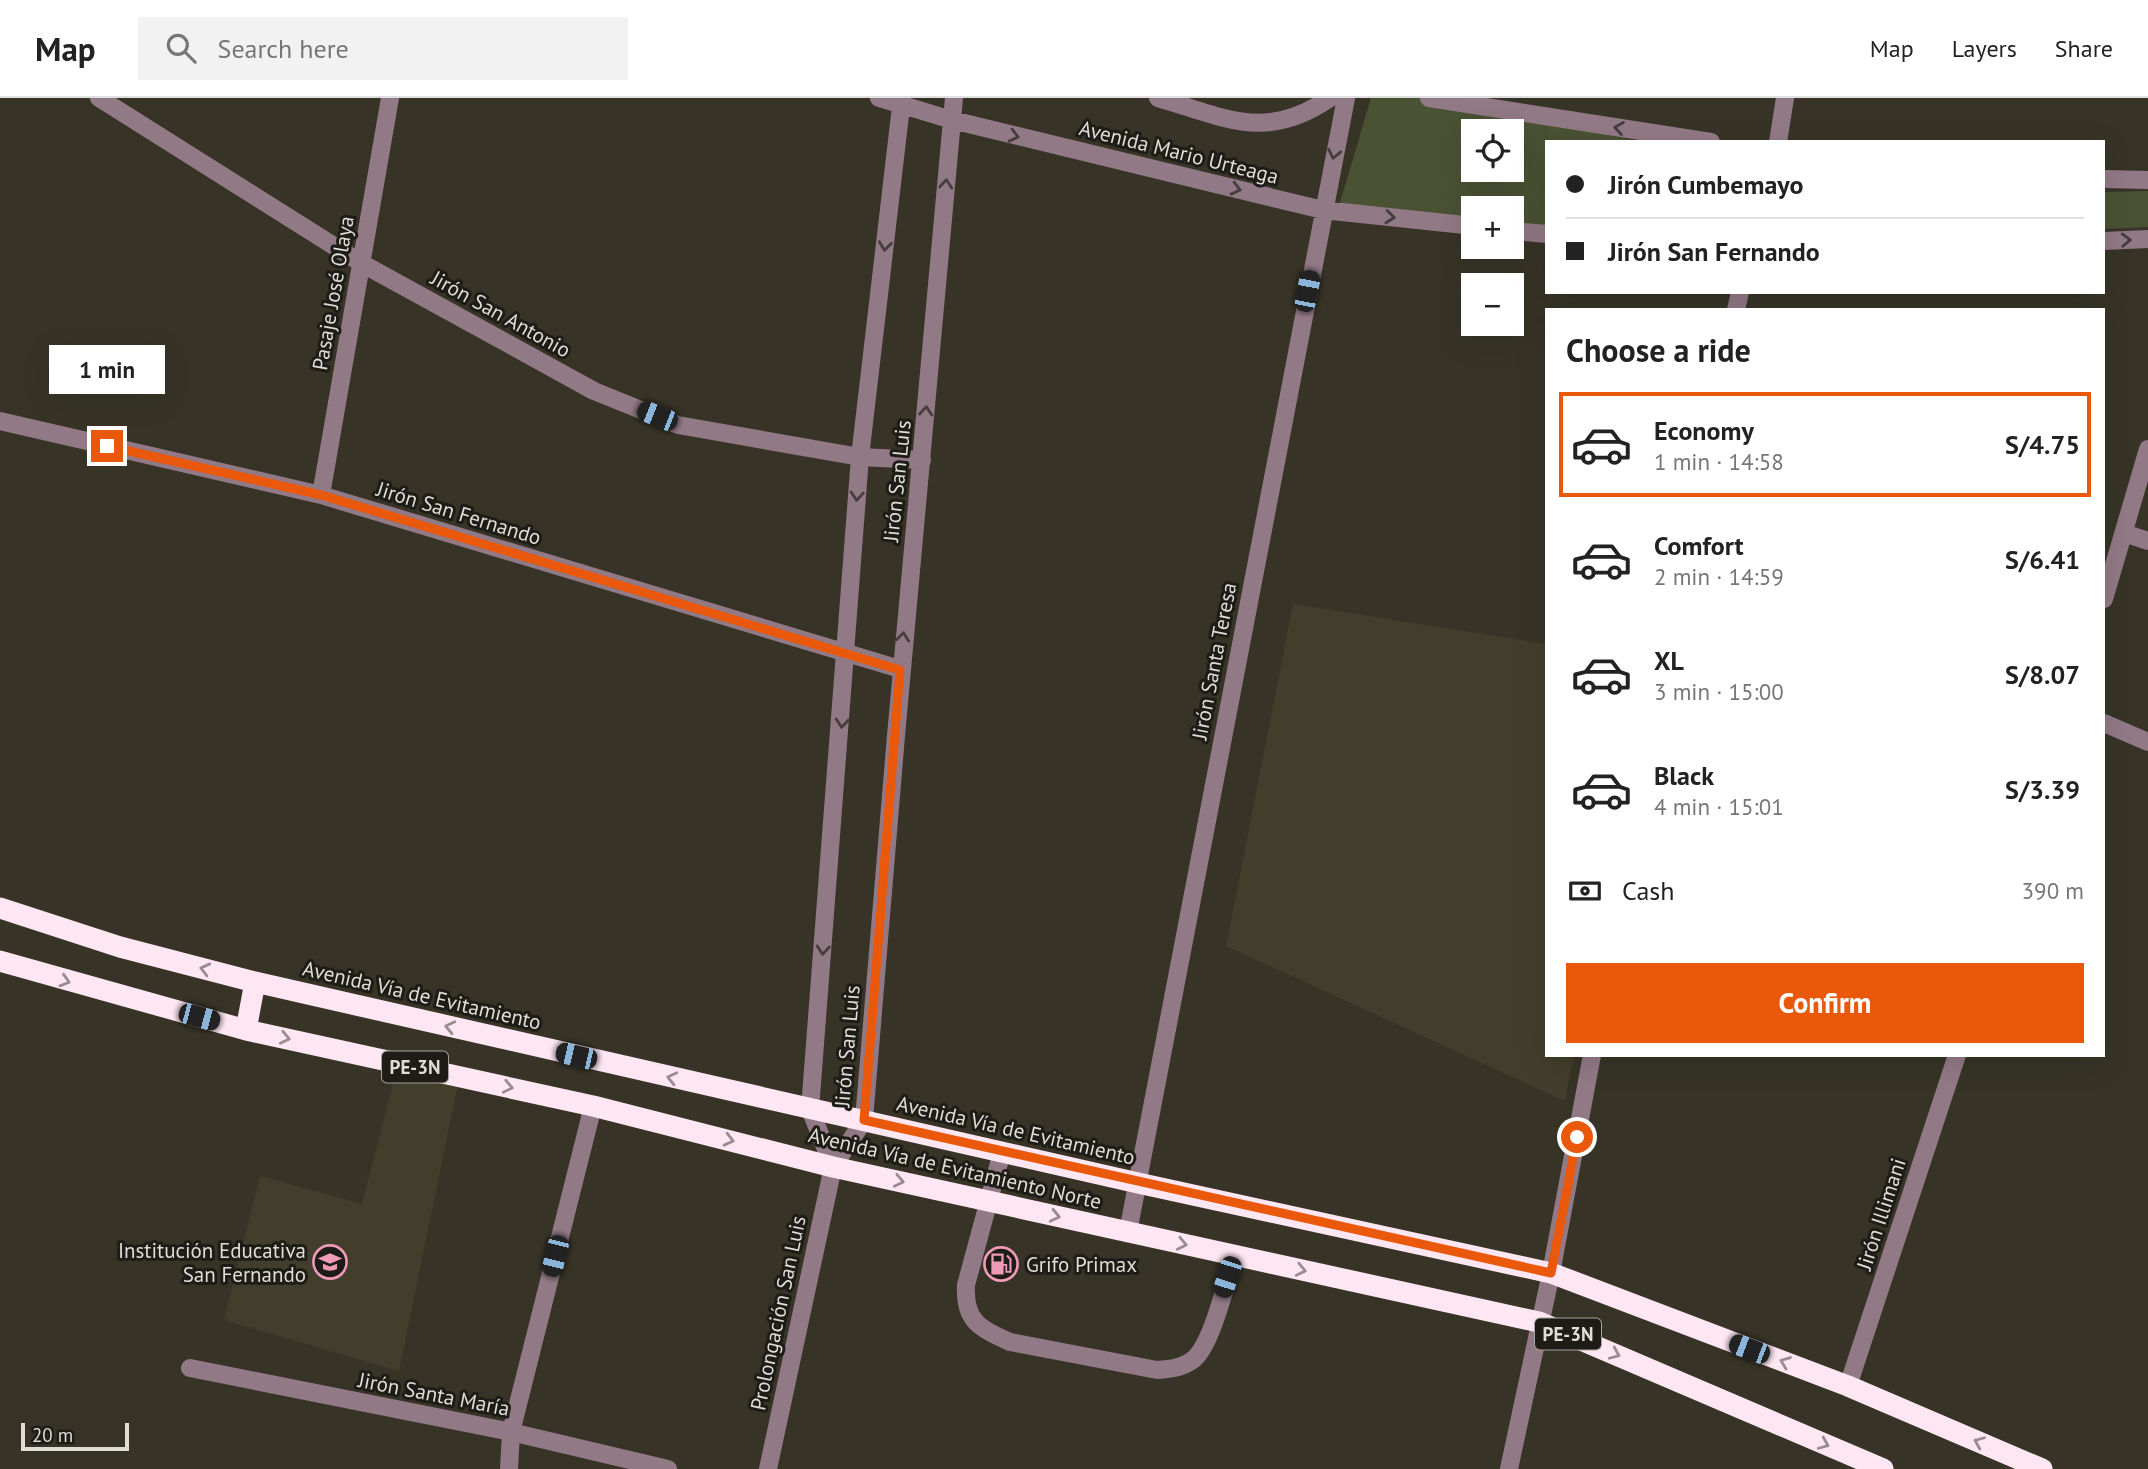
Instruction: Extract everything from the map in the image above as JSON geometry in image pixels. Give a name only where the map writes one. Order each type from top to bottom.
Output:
[{"type":"highway","name":"Avenida Vía de Evitamiento","points":[[0,908],[120,947],[255,982],[1138,1183],[1551,1273],[1848,1386]]},
{"type":"highway","name":"Avenida Vía de Evitamiento Norte","points":[[0,961],[246,1030],[593,1106],[833,1167],[1539,1322],[1883,1469]]},
{"type":"highway","points":[[246,1030],[255,982]]},
{"type":"highway","name":"PE-3N","points":[[1848,1386],[2042,1469]]},
{"type":"street","name":"Jirón San Antonio","points":[[100,98],[361,263],[594,391],[678,425],[860,457],[922,460]]},
{"type":"street","name":"Pasaje José Olaya","points":[[321,495],[390,98]]},
{"type":"street","name":"Avenida Mario Urteaga","points":[[879,98],[902,102],[952,120],[1323,210],[1461,225]]},
{"type":"street","name":"Jirón San Luis","points":[[833,1167],[864,1120],[900,670],[922,460],[954,98]]},
{"type":"street","name":"Avenida Mario Urteaga","points":[[1158,98],[1240,122],[1270,124],[1296,119],[1331,98]]},
{"type":"street","name":"Jirón Santa Teresa","points":[[1128,1232],[1346,98]]},
{"type":"street","points":[[1429,98],[1698,140]]},
{"type":"street","points":[[1778,140],[1785,98]]},
{"type":"street","name":"Jirón San Luis","points":[[833,1167],[810,1109],[860,457],[902,102]]},
{"type":"street","points":[[2105,179],[2148,180]]},
{"type":"street","points":[[1524,232],[1545,234]]},
{"type":"street","points":[[2105,241],[2148,239]]},
{"type":"street","name":"Jirón San Fernando","points":[[0,421],[321,495],[900,670]]},
{"type":"street","points":[[2105,596],[2148,449]]},
{"type":"street","points":[[2124,533],[2148,541]]},
{"type":"street","points":[[2105,723],[2148,742]]},
{"type":"street","points":[[1509,1469],[1551,1273],[1592,1057]]},
{"type":"street","name":"Jirón Illimani","points":[[1848,1386],[1956,1057]]},
{"type":"street","points":[[509,1469],[511,1433],[593,1106]]},
{"type":"street","points":[[1002,1152],[967,1285],[965,1303],[971,1318],[988,1332],[1010,1342],[1157,1370],[1178,1368],[1194,1359],[1205,1343],[1235,1255]]},
{"type":"street","name":"Prolongación San Luis","points":[[768,1469],[833,1167]]},
{"type":"street","name":"Jirón Santa María","points":[[190,1368],[511,1433],[668,1469]]},
{"type":"shaded area","points":[[1293,604],[1545,644],[1545,1057],[1574,1057],[1565,1101],[1226,946]]},
{"type":"shaded area","name":"Institución Educativa San Fernando","points":[[400,1057],[460,1074],[399,1371],[224,1320],[260,1176],[362,1204]]},
{"type":"green space","points":[[1371,98],[1423,98],[1632,140],[1545,140],[1545,238],[1524,234],[1524,196],[1461,196],[1461,224],[1339,206]]},
{"type":"green space","points":[[2148,191],[2148,227],[2105,229],[2105,192]]},
{"type":"place","name":"Institución Educativa San Fernando","points":[[330,1262]]},
{"type":"place","name":"Grifo Primax","points":[[1001,1264]]},
{"type":"route","points":[[107,446],[321,495],[900,670],[864,1120],[1551,1273],[1577,1137]]}]
